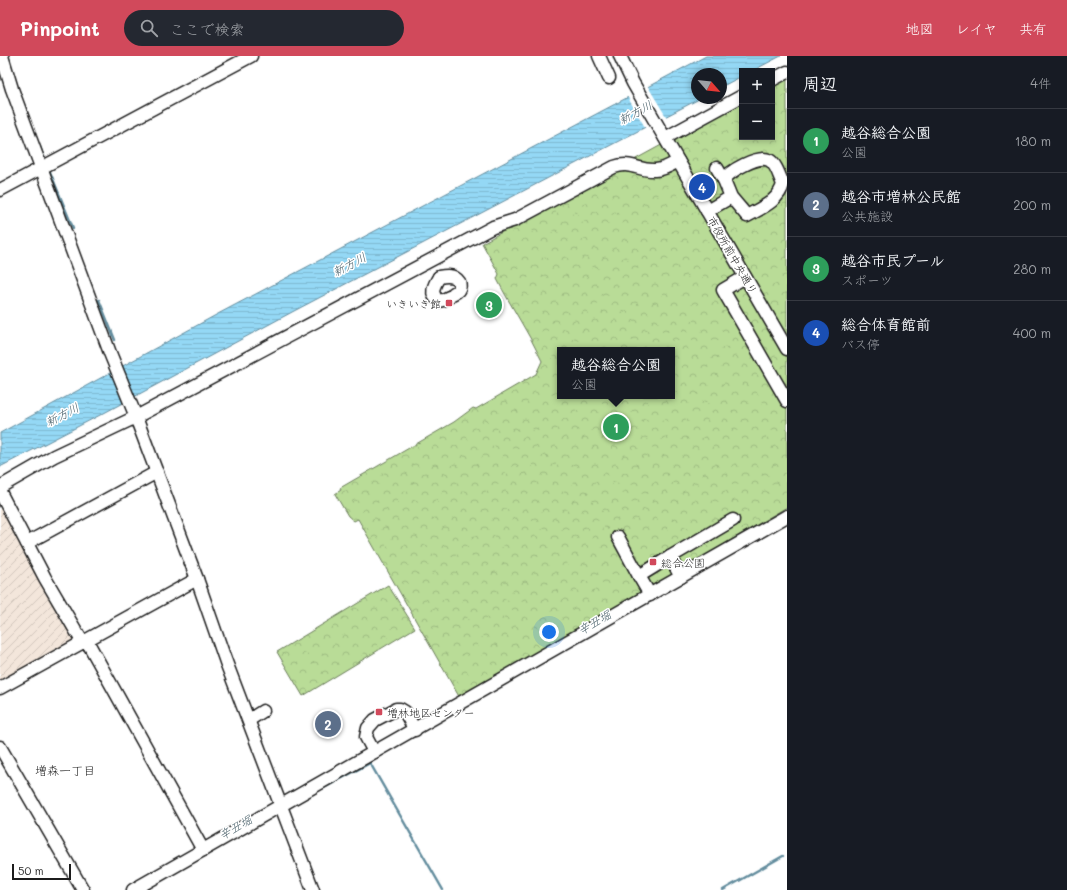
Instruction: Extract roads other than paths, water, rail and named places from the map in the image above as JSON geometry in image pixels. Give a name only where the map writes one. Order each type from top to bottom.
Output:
[{"type":"street","points":[[2,56],[12,89],[41,168],[110,353],[157,472],[226,662],[313,890]]},
{"type":"street","points":[[0,190],[251,56]]},
{"type":"street","points":[[599,56],[609,78]]},
{"type":"street","name":"市役所前中央通り","points":[[620,56],[633,83],[787,349]]},
{"type":"street","points":[[775,78],[787,72]]},
{"type":"street","points":[[666,140],[739,98]]},
{"type":"street","points":[[717,168],[731,197],[747,216],[776,198],[781,192],[783,184],[772,163],[768,159],[759,159],[739,168],[726,176],[724,180]]},
{"type":"street","points":[[0,487],[54,456],[493,227],[515,220],[614,167],[622,164],[648,170],[660,170],[678,161]]},
{"type":"street","points":[[707,211],[731,197]]},
{"type":"street","points":[[430,260],[439,277]]},
{"type":"street","points":[[439,277],[454,277],[460,285],[459,289],[452,295],[439,301],[433,294],[432,288],[439,277]]},
{"type":"street","points":[[745,277],[723,290],[787,401]]},
{"type":"street","points":[[27,543],[157,472]]},
{"type":"street","points":[[0,492],[44,578],[85,642],[203,850]]},
{"type":"street","points":[[133,890],[415,730],[428,718],[650,595],[787,516]]},
{"type":"street","points":[[640,576],[733,520]]},
{"type":"street","points":[[618,537],[650,595]]},
{"type":"street","points":[[670,557],[681,577]]},
{"type":"street","points":[[0,688],[197,579]]},
{"type":"street","points":[[374,752],[366,737],[369,724],[375,720],[396,709],[400,709],[405,712],[415,730]]},
{"type":"street","points":[[248,720],[263,711]]},
{"type":"street","points":[[0,747],[83,890]]},
{"type":"water","name":"新方川","points":[[706,56],[781,56],[758,68],[739,68],[739,78],[727,84],[727,68],[691,68],[691,103],[0,467],[0,433],[216,315]]},
{"type":"waterway","points":[[40,147],[45,161]]},
{"type":"waterway","points":[[48,167],[73,228]]},
{"type":"waterway","points":[[99,300],[115,340]]},
{"type":"waterway","points":[[324,788],[370,763],[443,890]]},
{"type":"waterway","points":[[723,890],[783,856]]},
{"type":"place","name":"総合体育館前","points":[[702,187]]},
{"type":"place","name":"いきいき館","points":[[449,303]]},
{"type":"place","name":"越谷市民プール","points":[[489,305]]},
{"type":"place","name":"越谷総合公園","points":[[616,427]]},
{"type":"place","name":"総合公園","points":[[653,562]]},
{"type":"place","name":"増林地区センター","points":[[379,712]]},
{"type":"place","name":"越谷市増林公民館","points":[[328,724]]},
{"type":"district","name":"増森一丁目","points":[[65,770]]},
{"type":"water label","name":"辛丑堀","points":[[594,622]]},
{"type":"water label","name":"辛丑堀","points":[[235,827]]}]
